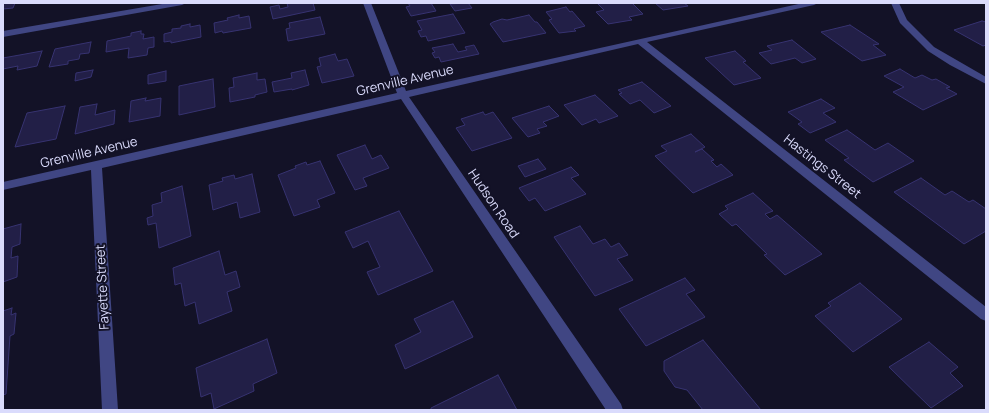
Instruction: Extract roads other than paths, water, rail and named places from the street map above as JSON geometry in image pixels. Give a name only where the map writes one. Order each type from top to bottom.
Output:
[{"type":"street","points":[[3,34],[182,3]]},
{"type":"street","name":"Hudson Road","points":[[367,3],[402,95],[615,410]]},
{"type":"street","name":"Grenville Avenue","points":[[3,186],[640,41],[814,3]]},
{"type":"street","points":[[895,3],[903,21],[920,39],[953,63],[986,81]]},
{"type":"street","name":"Hastings Street","points":[[640,41],[986,315]]},
{"type":"street","name":"Fayette Street","points":[[96,165],[110,410]]}]
